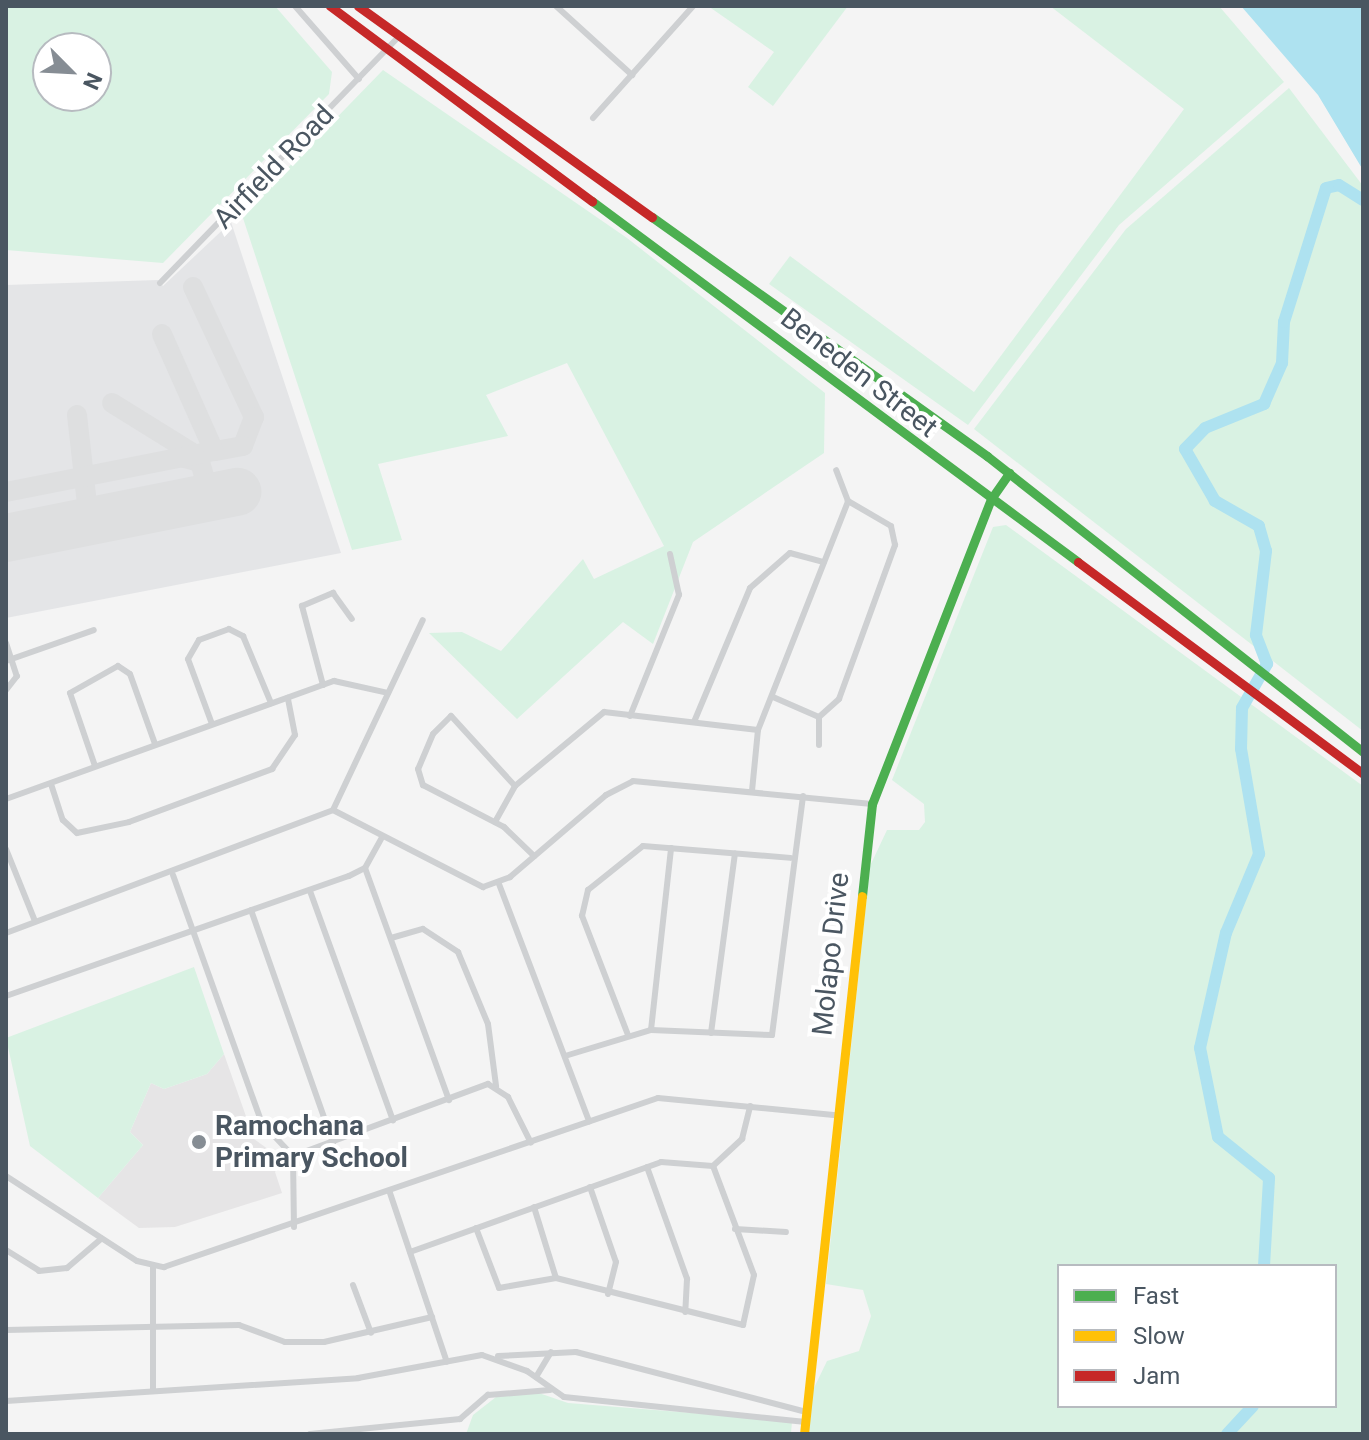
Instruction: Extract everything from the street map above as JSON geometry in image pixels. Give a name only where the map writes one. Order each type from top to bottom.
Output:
[{"type":"main road","name":"Beneden Street","points":[[330,6],[1363,774]]},
{"type":"main road","name":"Beneden Street","points":[[358,6],[1009,473],[1363,752]]},
{"type":"main road","name":"Molapo Drive","points":[[804,1434],[836,1115],[872,804],[991,499],[1009,473]]},
{"type":"street","points":[[295,6],[359,79]]},
{"type":"street","points":[[556,6],[632,75]]},
{"type":"street","points":[[593,118],[693,6]]},
{"type":"street","name":"Airfield Road","points":[[160,283],[399,36]]},
{"type":"street","points":[[819,745],[819,717],[839,699],[895,545],[891,526],[848,501],[836,470]]},
{"type":"street","points":[[752,791],[758,730],[848,501]]},
{"type":"street","points":[[694,722],[750,588],[790,553],[824,562]]},
{"type":"street","points":[[630,716],[679,595],[670,554]]},
{"type":"street","points":[[323,685],[302,606],[333,593],[352,619]]},
{"type":"street","points":[[6,933],[173,875],[333,810],[423,620]]},
{"type":"street","points":[[212,724],[188,659],[199,640],[229,629],[243,636],[271,703]]},
{"type":"street","points":[[8,660],[94,630]]},
{"type":"street","points":[[6,643],[16,682],[6,690]]},
{"type":"street","points":[[95,766],[70,693],[118,666],[129,671],[155,744]]},
{"type":"street","points":[[6,799],[323,685],[343,681],[388,693]]},
{"type":"street","points":[[773,697],[819,717]]},
{"type":"street","points":[[51,784],[63,820],[77,833],[129,822],[272,769],[295,735],[288,698]]},
{"type":"street","points":[[495,822],[515,786],[598,715],[758,730]]},
{"type":"street","points":[[515,786],[464,724],[451,716],[441,722],[420,780],[495,822],[534,856]]},
{"type":"street","points":[[333,810],[475,884],[499,884],[624,783],[752,791],[872,804]]},
{"type":"street","points":[[565,1056],[651,1030],[772,1035],[791,858],[803,796]]},
{"type":"street","points":[[6,996],[310,891],[365,868],[382,837]]},
{"type":"street","points":[[628,1035],[581,909],[588,890],[639,847],[791,858]]},
{"type":"street","points":[[651,1030],[671,848]]},
{"type":"street","points":[[6,849],[7,860],[35,921]]},
{"type":"street","points":[[711,1033],[735,854]]},
{"type":"street","points":[[365,868],[449,1100]]},
{"type":"street","points":[[173,875],[262,1123],[293,1156],[294,1227]]},
{"type":"street","points":[[499,884],[589,1121]]},
{"type":"street","points":[[310,891],[393,1120]]},
{"type":"street","points":[[251,910],[333,1143]]},
{"type":"street","points":[[391,938],[423,929],[458,952],[488,1024],[496,1086],[531,1143]]},
{"type":"street","points":[[293,1156],[496,1086]]},
{"type":"street","points":[[6,1176],[101,1239],[153,1267],[201,1259],[658,1098],[836,1115]]},
{"type":"street","points":[[410,1252],[647,1167],[713,1166],[742,1139],[750,1106]]},
{"type":"street","points":[[476,1228],[497,1287],[556,1278],[685,1312],[746,1322],[754,1275],[713,1166]]},
{"type":"street","points":[[647,1167],[687,1279],[685,1312]]},
{"type":"street","points":[[590,1187],[616,1262],[608,1294]]},
{"type":"street","points":[[390,1193],[447,1362]]},
{"type":"street","points":[[534,1207],[556,1278]]},
{"type":"street","points":[[735,1229],[786,1232]]},
{"type":"street","points":[[6,1250],[39,1271],[67,1268],[101,1239]]},
{"type":"street","points":[[153,1267],[150,1324],[153,1389]]},
{"type":"street","points":[[353,1285],[371,1333]]},
{"type":"street","points":[[6,1330],[150,1324],[239,1325],[285,1342],[371,1333],[432,1317]]},
{"type":"street","points":[[536,1377],[551,1352]]},
{"type":"street","points":[[6,1401],[358,1378],[447,1362],[551,1352],[590,1355],[806,1417]]},
{"type":"street","points":[[493,1357],[536,1377],[550,1390],[575,1400],[806,1417]]},
{"type":"street","points":[[310,1434],[460,1419],[488,1395],[550,1390]]},
{"type":"shaded area","points":[[231,222],[341,553],[6,618],[6,285],[158,280],[163,286]]},
{"type":"shaded area","name":"Ramochana Primary School","points":[[224,1054],[254,1139],[283,1160],[275,1172],[282,1193],[175,1227],[139,1228],[98,1198],[143,1145],[130,1132],[151,1083],[164,1089],[207,1074]]},
{"type":"green space","points":[[6,6],[275,6],[332,72],[329,94],[163,263],[6,250]]},
{"type":"green space","points":[[708,6],[848,6],[773,106],[748,87],[774,52]]},
{"type":"green space","points":[[1050,6],[1219,6],[1284,82],[1119,225],[968,425],[769,284],[790,256],[974,392],[1184,109]]},
{"type":"green space","points":[[383,70],[627,238],[825,393],[824,453],[693,542],[653,644],[623,622],[517,719],[429,633],[462,632],[501,651],[583,559],[594,579],[664,546],[567,363],[486,395],[508,436],[378,464],[402,540],[352,550],[242,215]]},
{"type":"green space","points":[[1289,88],[1363,186],[1363,731],[974,429],[1126,229]]},
{"type":"green space","points":[[1006,525],[1363,786],[1363,1434],[808,1434],[812,1392],[827,1361],[859,1351],[871,1316],[863,1290],[826,1284],[870,866],[887,830],[919,830],[925,822],[924,804],[892,780],[993,527]]},
{"type":"green space","points":[[194,967],[224,1054],[207,1074],[164,1089],[151,1083],[130,1132],[143,1145],[98,1198],[30,1146],[6,1038]]},
{"type":"green space","points":[[536,1392],[568,1403],[792,1421],[791,1434],[466,1434],[473,1415],[496,1397]]},
{"type":"water","points":[[1241,6],[1363,6],[1363,170],[1318,95]]},
{"type":"waterway","points":[[1264,1264],[1269,1178],[1218,1137],[1200,1048],[1226,933],[1259,854],[1241,749],[1242,708],[1267,664],[1256,635],[1266,551],[1259,526],[1215,501],[1185,449],[1205,428],[1264,404],[1282,363],[1284,322],[1326,188],[1339,185],[1363,200]]},
{"type":"waterway","points":[[1227,1434],[1251,1408]]},
{"type":"taxiway","points":[[193,287],[254,417],[243,446],[214,451]]},
{"type":"taxiway","points":[[6,492],[214,451],[162,334]]},
{"type":"taxiway","points":[[112,403],[196,455]]},
{"type":"taxiway","points":[[77,415],[89,522]]},
{"type":"taxiway","points":[[181,457],[200,462],[208,490],[203,499]]},
{"type":"runway","points":[[6,538],[237,492]]},
{"type":"traffic: fast","points":[[592,201],[1078,562]]},
{"type":"traffic: fast","points":[[652,217],[987,456],[1363,752]]},
{"type":"traffic: fast","points":[[862,896],[872,804],[991,499],[1009,473]]},
{"type":"traffic: slow","points":[[804,1434],[862,896]]},
{"type":"traffic: jam","points":[[330,6],[592,201]]},
{"type":"traffic: jam","points":[[358,6],[652,217]]},
{"type":"traffic: jam","points":[[1078,562],[1363,774]]},
{"type":"place","name":"Ramochana Primary School","points":[[199,1142]]}]
